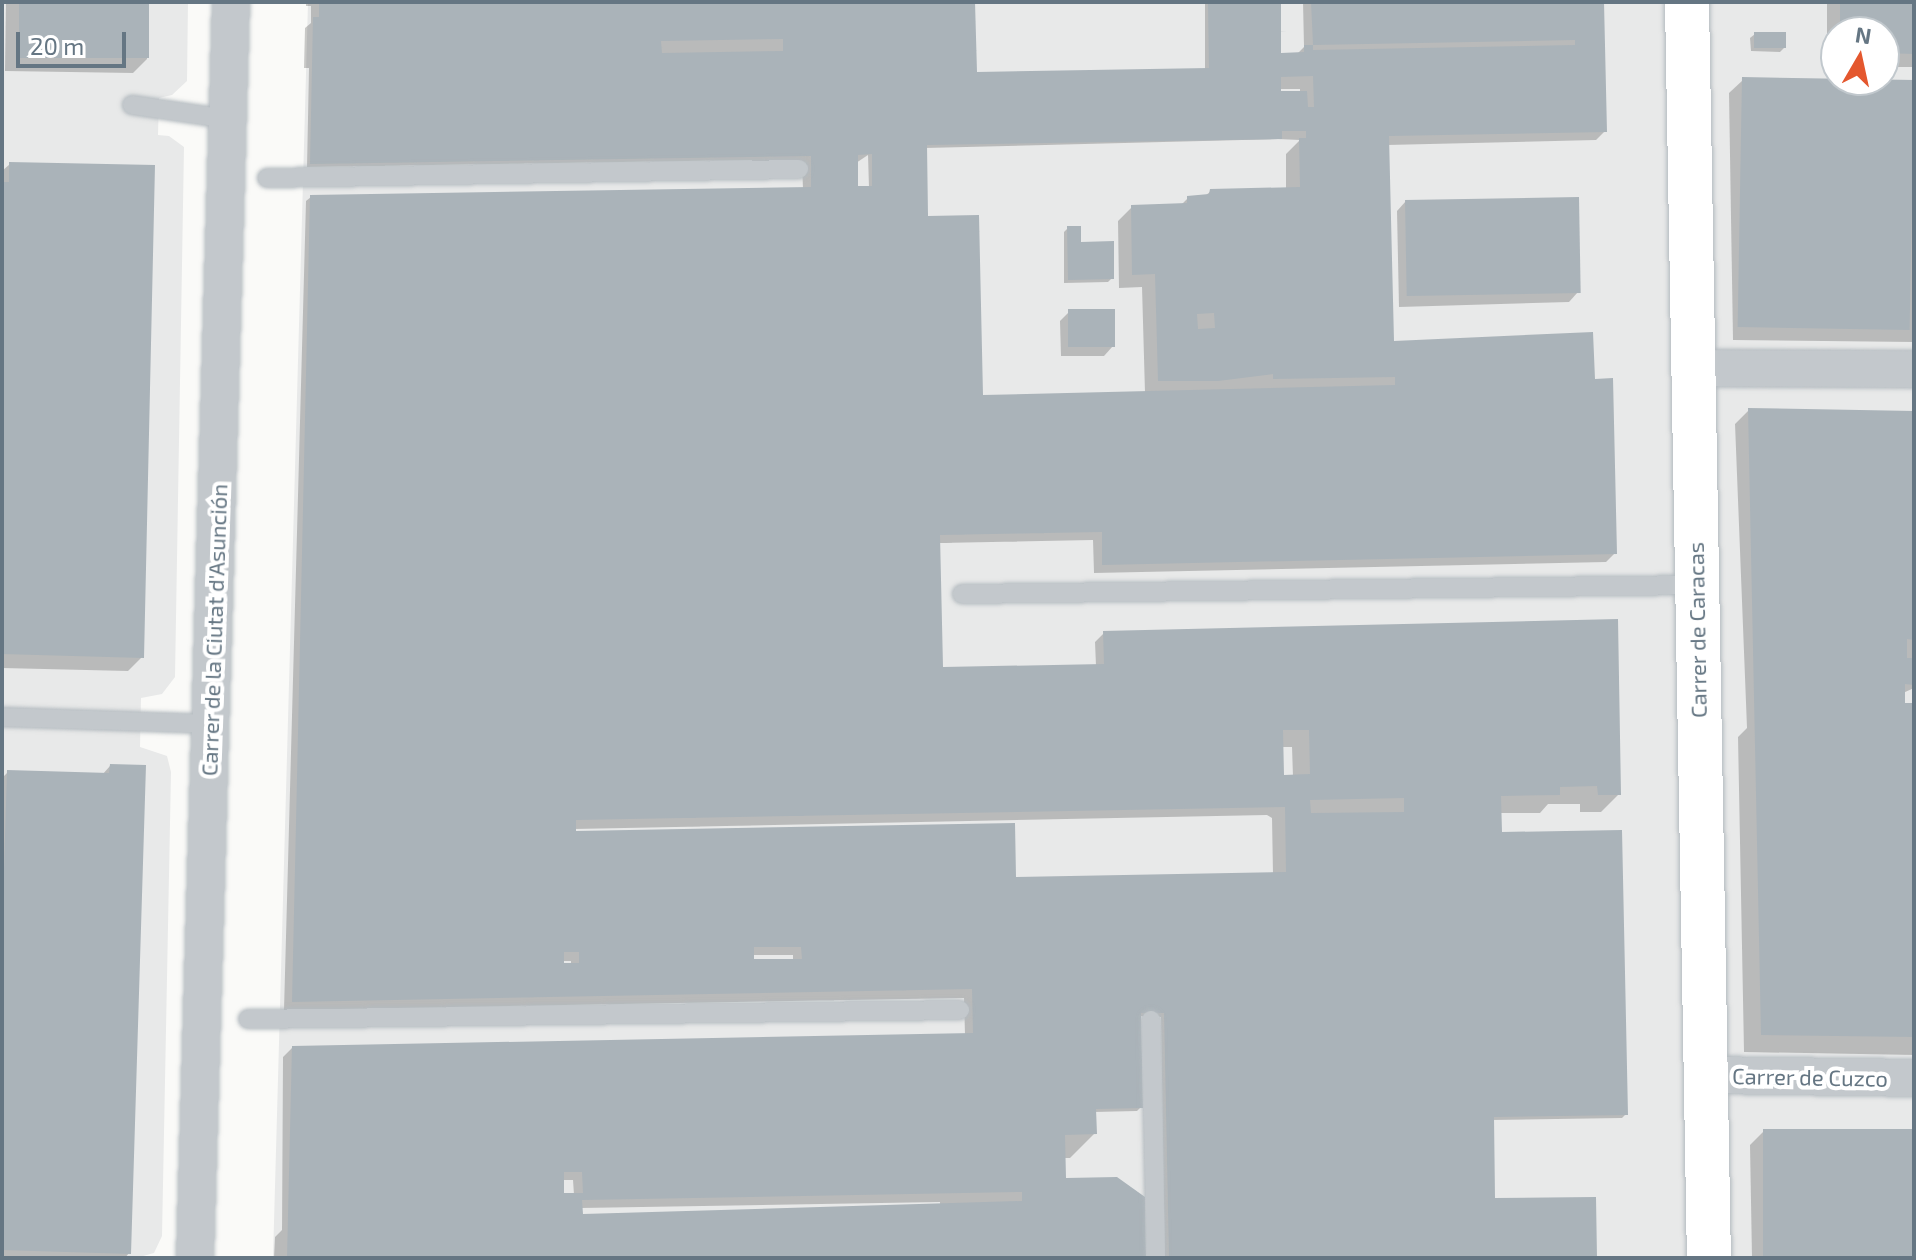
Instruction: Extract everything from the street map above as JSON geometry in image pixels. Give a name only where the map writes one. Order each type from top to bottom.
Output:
[{"type":"street","name":"Carrer de la Ciutat d'Asunción","points":[[195,1258],[231,2]]},
{"type":"street","name":"Carrer de Caracas","points":[[1687,2],[1691,368],[1709,1258]]},
{"type":"street","points":[[1691,368],[1914,369]]},
{"type":"street","name":"Carrer de Cuzco","points":[[1706,1075],[1914,1078]]},
{"type":"lane","points":[[132,105],[228,119]]},
{"type":"lane","points":[[267,178],[799,169]]},
{"type":"lane","points":[[962,594],[1696,585]]},
{"type":"lane","points":[[2,717],[211,724]]},
{"type":"lane","points":[[248,1019],[960,1010]]},
{"type":"lane","points":[[1151,1020],[1156,1258]]},
{"type":"shaded area","points":[[2,2],[188,2],[187,81],[172,95],[159,98],[158,135],[169,136],[184,147],[175,677],[162,694],[141,698],[140,747],[167,756],[171,772],[162,1236],[154,1253],[136,1258],[2,1258]]},
{"type":"shaded area","points":[[308,2],[1914,2],[1914,1258],[273,1258]]},
{"type":"building","points":[[19,2],[149,2],[149,58],[19,58]]},
{"type":"building","points":[[319,2],[975,2],[977,72],[1209,68],[1208,2],[1281,2],[1281,53],[1304,52],[1304,45],[1313,45],[1311,2],[1604,2],[1607,132],[1389,136],[1394,341],[1593,332],[1595,379],[1613,378],[1617,554],[1102,565],[1102,532],[940,535],[943,667],[1104,664],[1103,631],[1618,619],[1621,795],[1598,795],[1597,786],[1560,787],[1560,795],[1501,796],[1502,832],[1622,830],[1628,1115],[1494,1117],[1495,1198],[1596,1197],[1597,1258],[1169,1258],[1164,1013],[1141,1013],[1143,1108],[1096,1109],[1097,1134],[1065,1135],[1066,1178],[1117,1177],[1145,1197],[1146,1258],[287,1258],[292,1046],[973,1033],[972,989],[292,1002],[310,195],[811,187],[811,156],[310,164],[313,17],[319,17]],"holes":[[[783,39],[783,51],[662,53],[661,41]],[[1575,40],[1575,45],[1313,50],[1313,45]],[[1313,76],[1314,107],[1308,107],[1307,91],[1281,91],[1281,77]],[[1282,131],[1306,131],[1306,138],[1299,138],[1300,187],[1210,189],[1209,194],[1187,196],[1187,203],[1131,205],[1132,275],[1155,274],[1158,381],[1218,381],[1273,374],[1273,379],[1395,377],[1395,385],[983,395],[979,215],[928,216],[927,145],[1282,139]],[[872,154],[872,186],[858,186],[858,155]],[[1214,313],[1215,328],[1198,329],[1197,314]],[[1283,730],[1309,730],[1310,774],[1284,775]],[[1404,798],[1404,812],[1311,813],[1310,800]],[[1285,807],[1286,872],[1016,877],[1015,823],[576,831],[576,820]],[[754,947],[801,947],[802,959],[754,959]],[[564,952],[579,952],[579,963],[564,963]],[[564,1172],[582,1172],[583,1193],[564,1193]],[[1022,1192],[1022,1201],[583,1214],[582,1200]]]},
{"type":"building","points":[[1840,2],[1914,2],[1914,54],[1900,54],[1900,16],[1840,16]]},
{"type":"building","points":[[1754,32],[1786,32],[1786,48],[1754,48]]},
{"type":"building","points":[[1742,77],[1820,78],[1820,96],[1900,96],[1900,80],[1914,80],[1910,330],[1738,327]]},
{"type":"building","points":[[9,162],[155,165],[144,658],[2,654],[2,182],[9,182]]},
{"type":"building","points":[[1579,197],[1581,293],[1407,296],[1405,200]]},
{"type":"building","points":[[1067,226],[1081,226],[1081,242],[1114,241],[1114,279],[1068,280]]},
{"type":"building","points":[[1068,309],[1115,309],[1115,347],[1068,347]]},
{"type":"building","points":[[1748,408],[1914,411],[1914,640],[1907,639],[1907,658],[1914,658],[1914,685],[1905,684],[1905,703],[1914,703],[1914,1037],[1761,1035]]},
{"type":"building","points":[[110,764],[146,765],[131,1254],[2,1250],[2,937],[7,770],[109,773]]},
{"type":"building","points":[[1763,1129],[1914,1129],[1914,1258],[1763,1258]]}]
